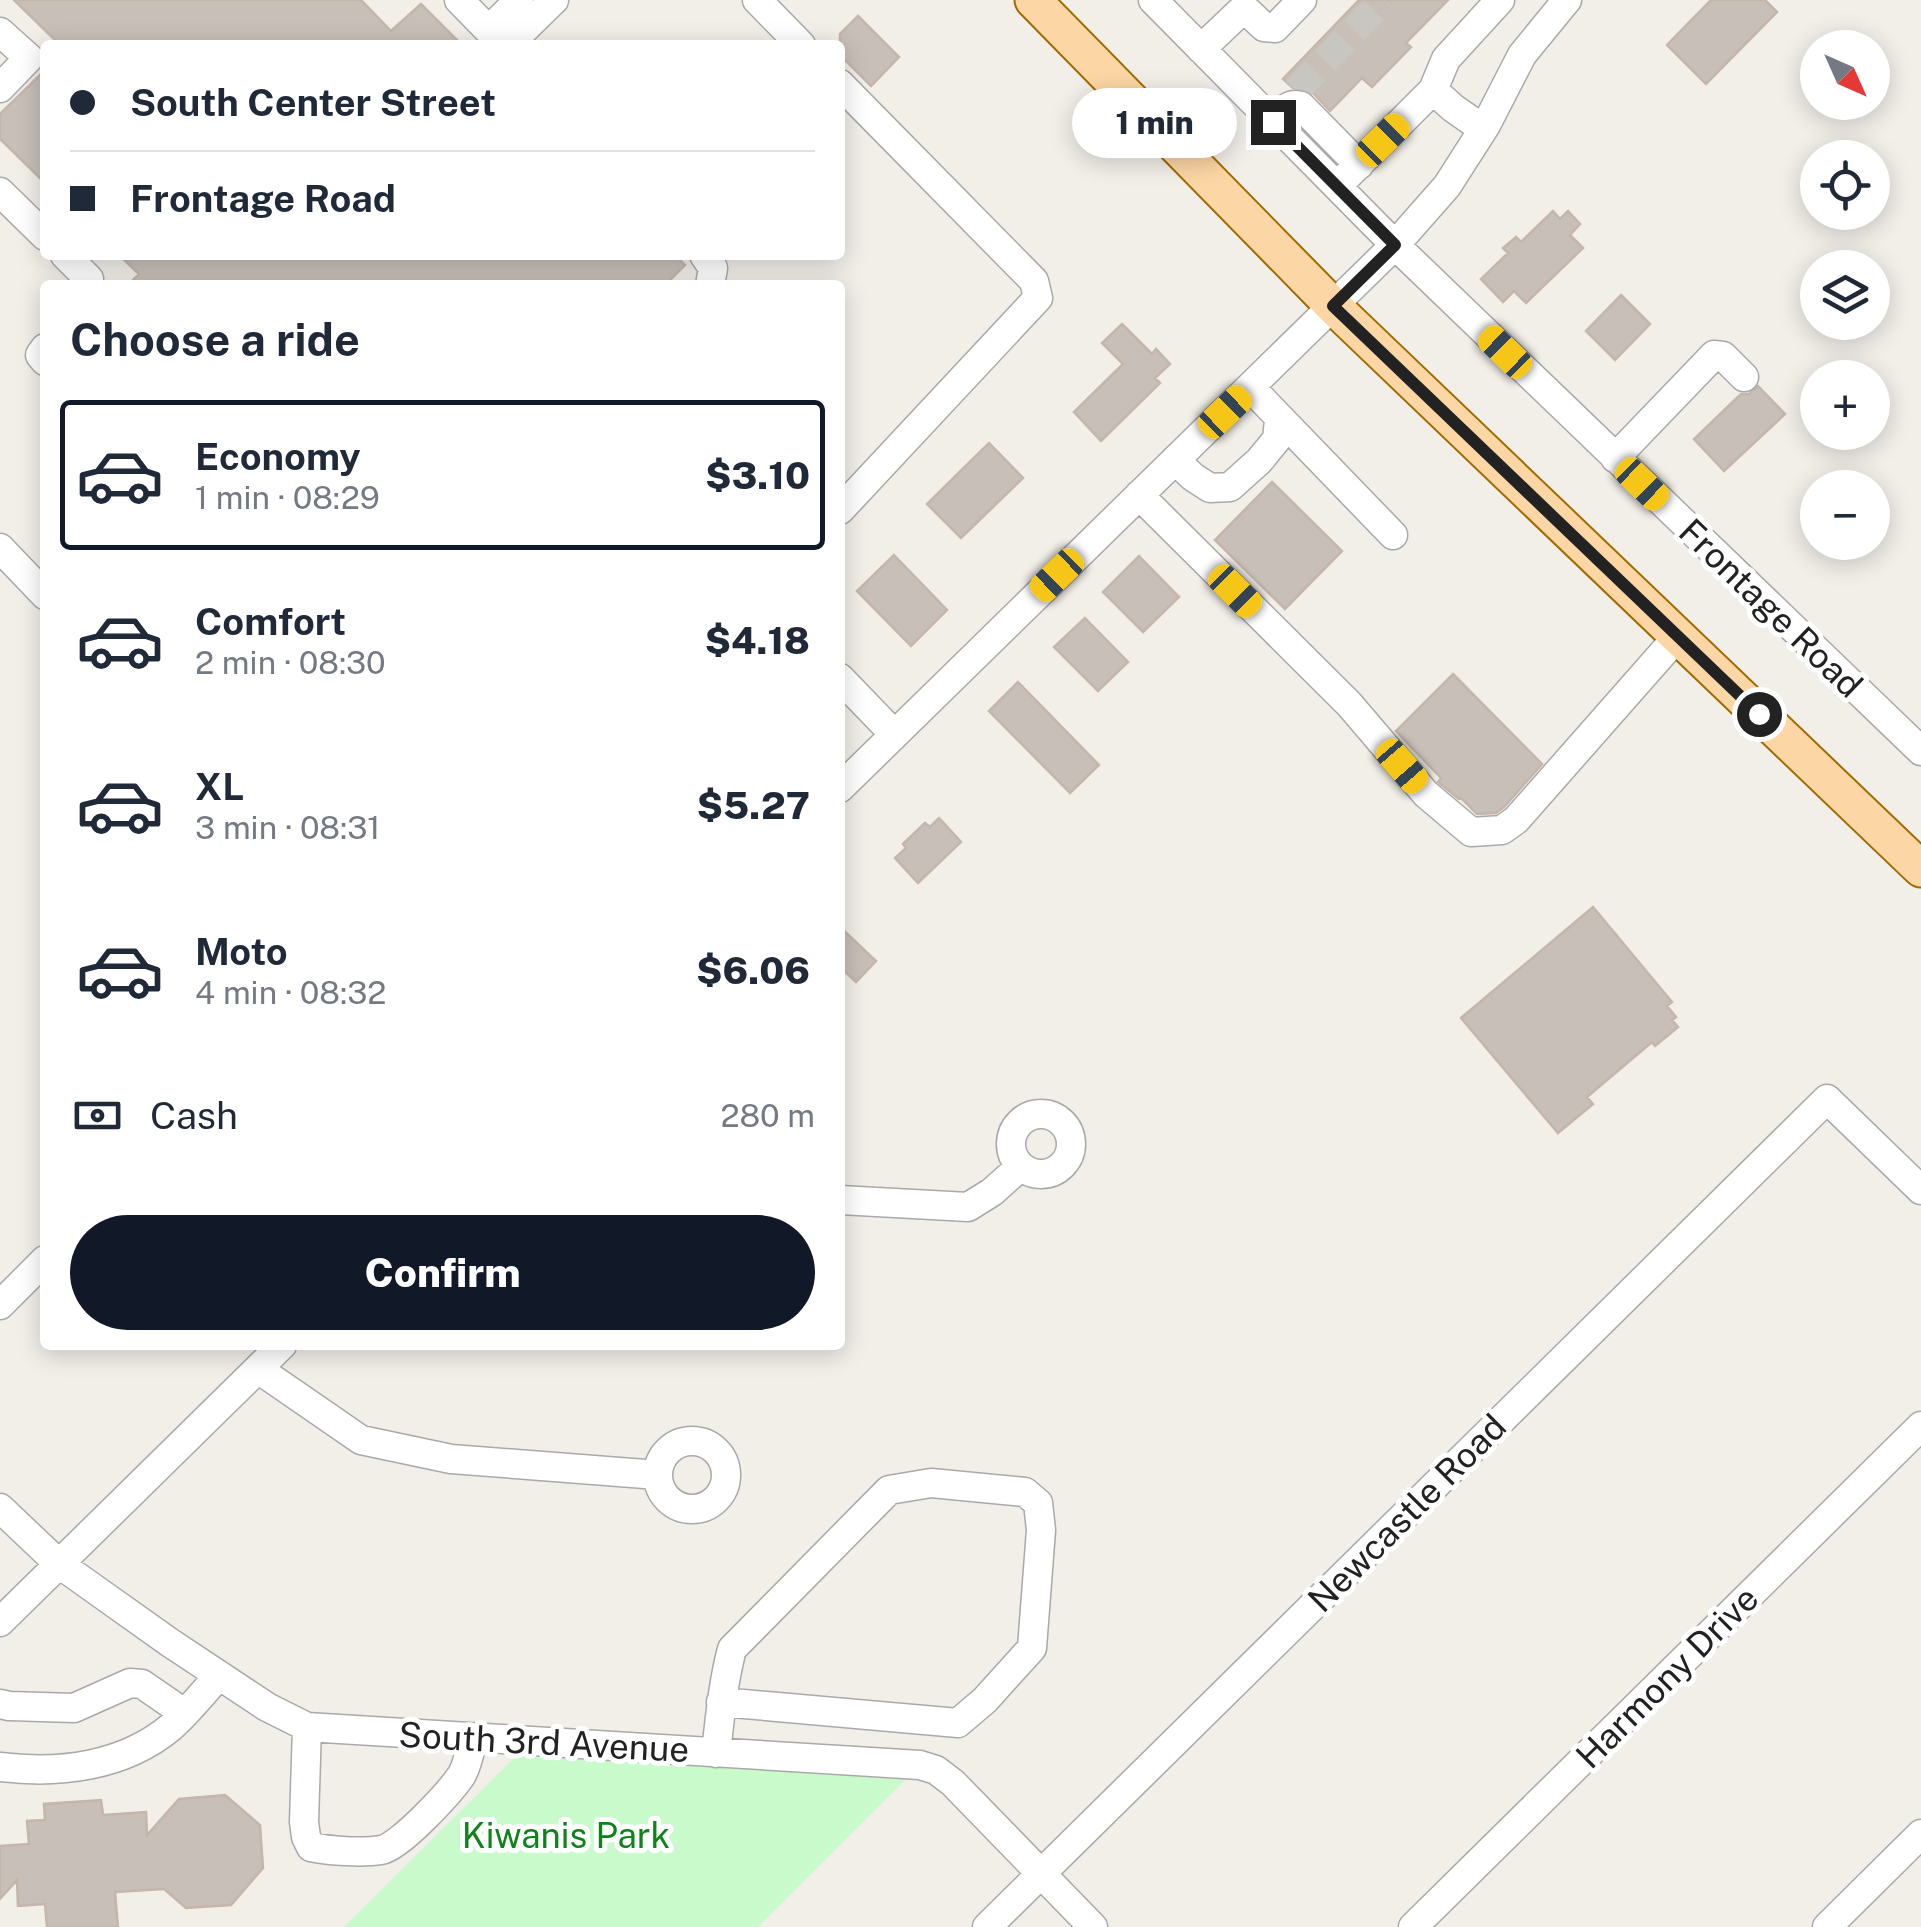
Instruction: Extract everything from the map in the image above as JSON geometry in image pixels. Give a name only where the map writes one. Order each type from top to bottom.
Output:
[{"type":"main road","points":[[1032,0],[1333,306],[1921,868]]},
{"type":"street","points":[[460,0],[500,40]]},
{"type":"street","points":[[500,40],[519,0]]},
{"type":"street","points":[[500,40],[554,0]]},
{"type":"street","points":[[757,0],[794,40]]},
{"type":"street","name":"Frontage Road","points":[[1153,0],[1201,48],[1288,105],[1337,186],[1921,751]]},
{"type":"street","points":[[1201,48],[1244,8],[1264,28],[1275,28],[1302,0]]},
{"type":"street","points":[[1337,186],[1433,90],[1446,59],[1500,0]]},
{"type":"street","points":[[845,783],[1395,245],[1447,186],[1483,129],[1522,54],[1567,0]]},
{"type":"street","points":[[0,32],[29,58],[0,88]]},
{"type":"street","points":[[845,89],[1034,281],[1038,298],[845,505]]},
{"type":"street","points":[[1433,90],[1483,129]]},
{"type":"street","points":[[1288,105],[1300,106],[1358,165]]},
{"type":"street","points":[[0,192],[40,231]]},
{"type":"street","points":[[69,260],[88,280]]},
{"type":"street","points":[[1616,458],[1714,355],[1723,356],[1744,377]]},
{"type":"street","points":[[1250,388],[1393,535]]},
{"type":"street","points":[[1175,460],[1210,488],[1230,487],[1277,439],[1279,420]]},
{"type":"street","points":[[1139,495],[1349,704],[1426,794],[1470,832],[1502,830],[1516,820],[1678,636]]},
{"type":"street","points":[[0,548],[40,590]]},
{"type":"street","points":[[845,683],[894,734]]},
{"type":"street","name":"Newcastle Road","points":[[987,1927],[1827,1099],[1921,1190]]},
{"type":"street","points":[[845,1200],[968,1207],[1020,1167]]},
{"type":"street","points":[[0,1304],[40,1265]]},
{"type":"street","points":[[0,1622],[277,1350]]},
{"type":"street","points":[[258,1368],[360,1440],[451,1459],[658,1475]]},
{"type":"street","name":"Harmony Drive","points":[[1413,1927],[1921,1426]]},
{"type":"street","points":[[716,1753],[721,1702],[732,1649],[890,1490],[950,1485],[1024,1492],[1038,1503],[1041,1530],[1032,1648],[985,1700],[958,1723],[721,1702]]},
{"type":"street","name":"South 3rd Avenue","points":[[0,1508],[58,1564],[219,1675],[307,1726],[920,1765],[936,1770],[954,1783],[1093,1927]]},
{"type":"street","points":[[0,1766],[66,1769],[101,1763],[172,1726],[219,1675]]},
{"type":"street","points":[[0,1704],[74,1708],[130,1683],[142,1684],[184,1713]]},
{"type":"street","points":[[307,1726],[304,1822],[310,1846],[322,1849],[380,1850],[406,1837],[462,1774],[473,1738]]},
{"type":"street","points":[[1827,1927],[1921,1834]]},
{"type":"green space","name":"Kiwanis Park","points":[[530,1742],[920,1765],[758,1927],[344,1927]]},
{"type":"building","points":[[14,0],[361,0],[391,31],[421,4],[457,40],[55,40]]},
{"type":"building","points":[[1359,0],[1448,0],[1406,43],[1411,47],[1372,87],[1362,78],[1330,111],[1313,93],[1293,88],[1283,79]]},
{"type":"building","points":[[1711,0],[1765,0],[1777,12],[1706,84],[1667,45]]},
{"type":"building","points":[[858,16],[899,57],[871,86],[845,60],[845,40],[840,40],[840,34]]},
{"type":"building","points":[[40,75],[40,178],[0,139],[0,114]]},
{"type":"building","points":[[1553,211],[1560,219],[1568,211],[1580,224],[1570,235],[1583,248],[1526,303],[1514,291],[1503,302],[1481,279],[1508,253],[1503,248],[1516,237],[1521,242]]},
{"type":"building","points":[[124,260],[680,260],[685,265],[670,280],[133,280],[139,274]]},
{"type":"building","points":[[1621,295],[1650,324],[1615,360],[1586,331]]},
{"type":"building","points":[[1122,324],[1152,354],[1156,349],[1170,364],[1155,378],[1160,383],[1101,441],[1074,412],[1123,364],[1102,343]]},
{"type":"building","points":[[1758,386],[1785,414],[1724,471],[1694,439],[1741,394],[1749,394]]},
{"type":"building","points":[[989,443],[1023,478],[961,538],[927,504]]},
{"type":"building","points":[[1272,482],[1342,551],[1285,609],[1215,540]]},
{"type":"building","points":[[894,555],[947,610],[911,646],[857,591]]},
{"type":"building","points":[[1139,556],[1179,597],[1143,632],[1103,592]]},
{"type":"building","points":[[1085,618],[1128,662],[1098,691],[1054,647]]},
{"type":"building","points":[[1453,674],[1542,764],[1496,813],[1477,814],[1438,782],[1441,778],[1396,731]]},
{"type":"building","points":[[1018,682],[1099,765],[1070,793],[989,711]]},
{"type":"building","points":[[939,818],[961,842],[918,883],[895,858],[906,848],[903,844],[925,823],[930,827]]},
{"type":"building","points":[[1593,907],[1672,1002],[1667,1006],[1678,1027],[1655,1046],[1652,1042],[1587,1097],[1593,1104],[1558,1133],[1461,1018]]},
{"type":"building","points":[[845,932],[876,961],[856,982],[845,972]]},
{"type":"building","points":[[225,1795],[260,1825],[263,1868],[231,1905],[186,1908],[164,1889],[115,1892],[118,1927],[47,1927],[45,1904],[18,1906],[17,1880],[0,1899],[0,1846],[29,1844],[27,1821],[45,1820],[44,1804],[101,1800],[103,1815],[146,1812],[147,1835],[179,1799]]},
{"type":"tunnel","points":[[1296,91],[1384,0]]},
{"type":"route","points":[[1273,122],[1395,245],[1333,306],[1759,714]]}]
